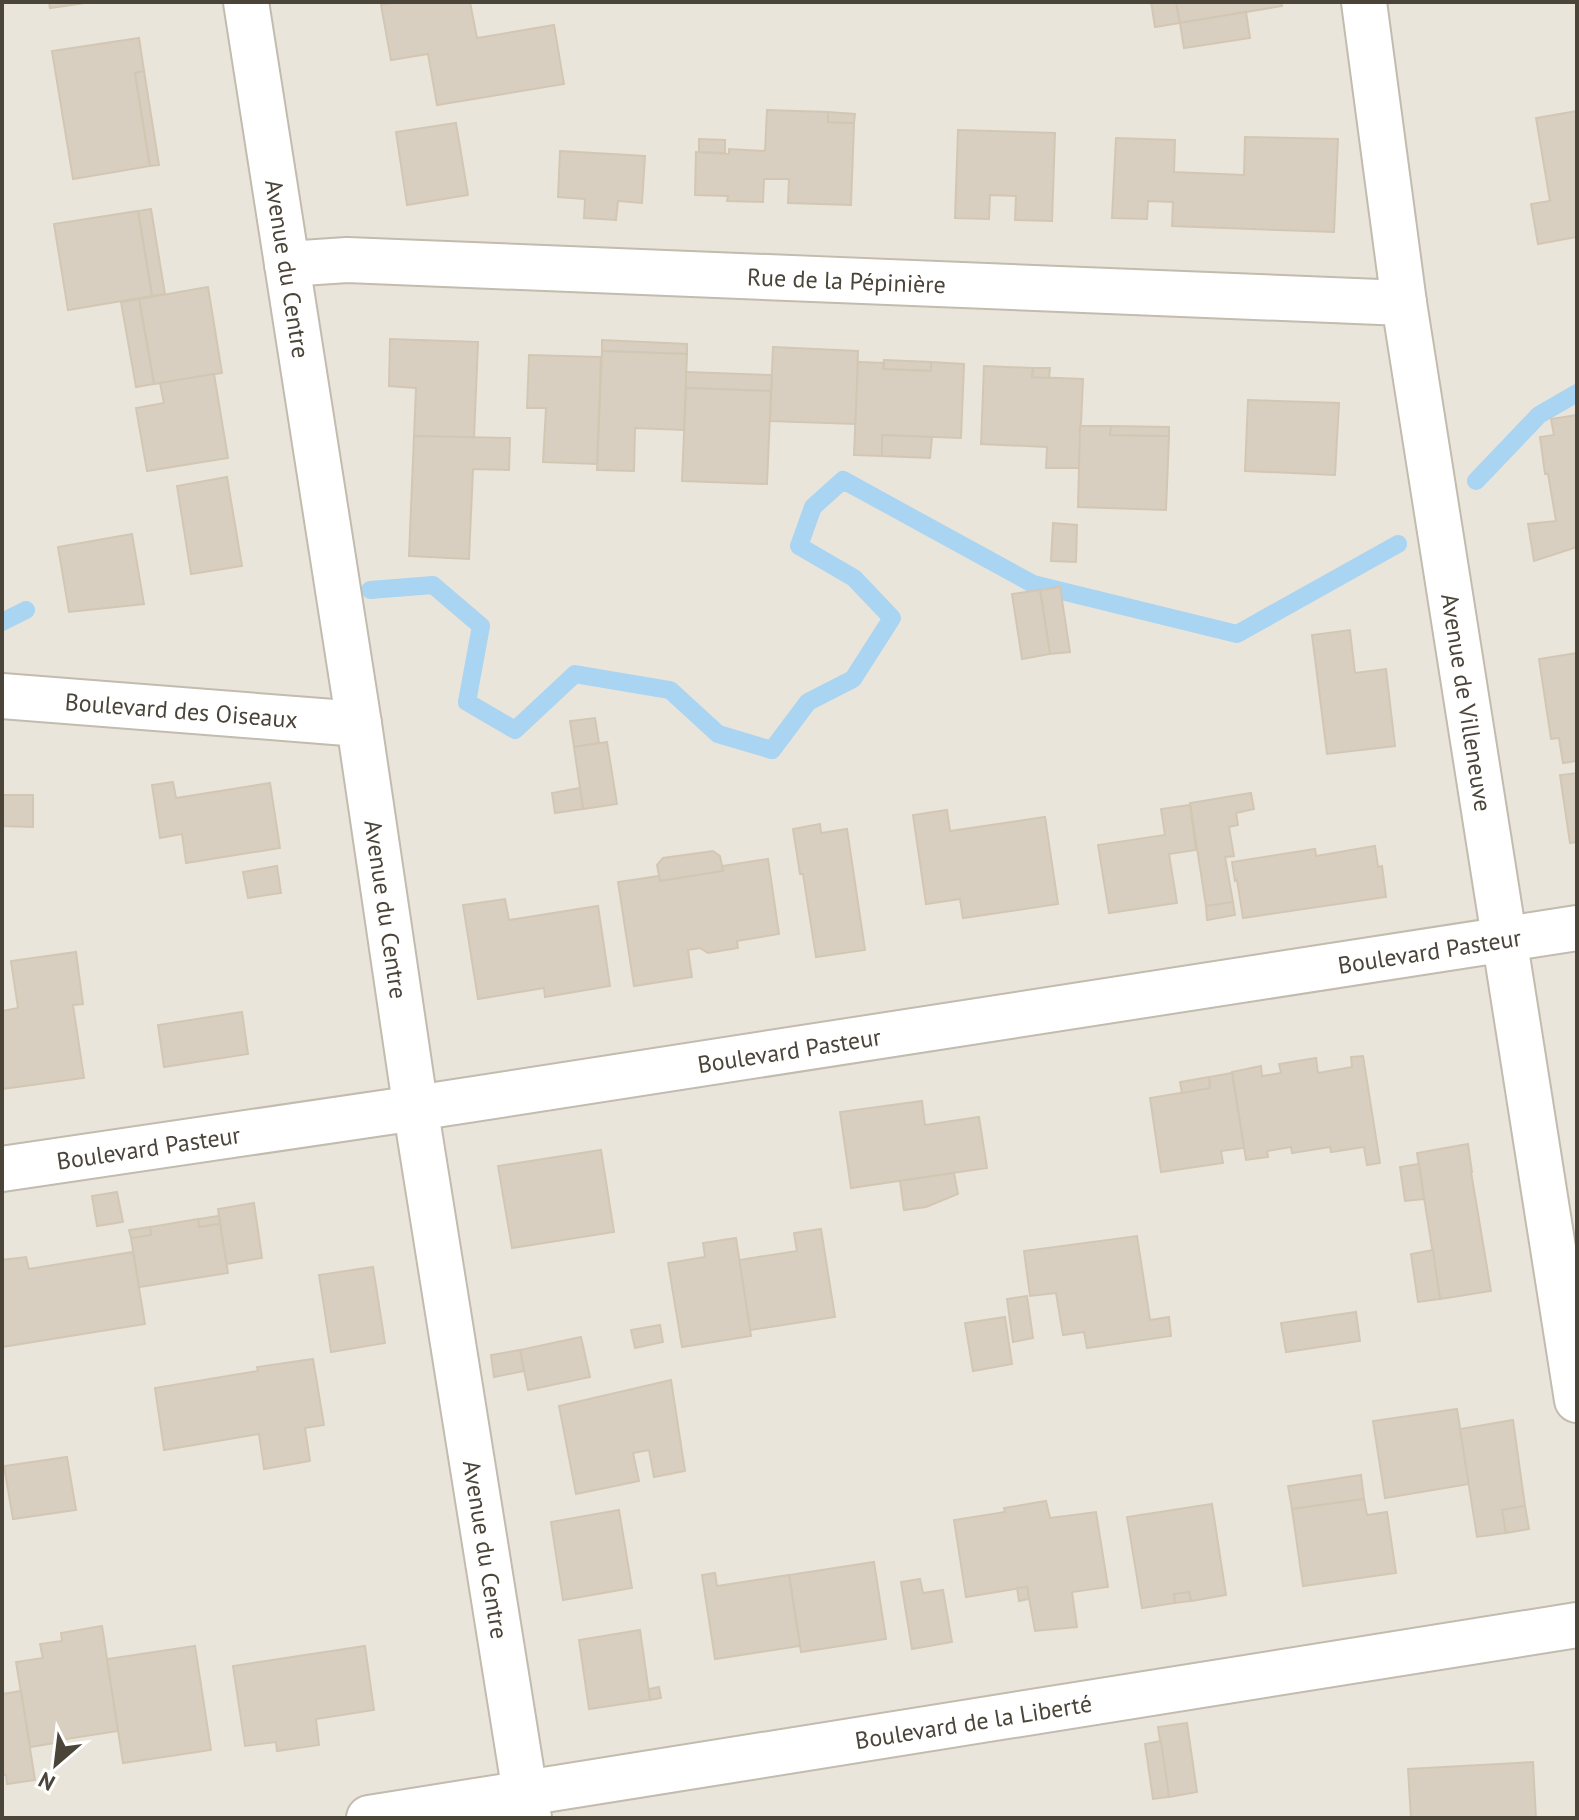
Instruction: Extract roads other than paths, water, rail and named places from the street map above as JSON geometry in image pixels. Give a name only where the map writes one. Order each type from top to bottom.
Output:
[{"type":"street","name":"Avenue du Centre","points":[[246,2],[527,1806]]},
{"type":"street","name":"Avenue de Villeneuve","points":[[1364,2],[1404,303],[1577,1400]]},
{"type":"street","name":"Rue de la Pépinière","points":[[287,264],[347,260],[1404,303]]},
{"type":"street","name":"Boulevard des Oiseaux","points":[[2,696],[359,724]]},
{"type":"street","name":"Boulevard Pasteur","points":[[2,1169],[1577,928]]},
{"type":"street","name":"Boulevard de la Liberté","points":[[369,1818],[527,1806],[1577,1625]]},
{"type":"waterway","points":[[1476,481],[1539,415],[1577,393]]},
{"type":"waterway","points":[[370,590],[433,585],[481,626],[467,702],[515,730],[575,674],[670,690],[718,734],[772,750],[808,702],[853,679],[892,618],[854,578],[799,546],[813,507],[843,480],[1033,584],[1237,634],[1398,544]]},
{"type":"waterway","points":[[2,622],[26,610]]}]
